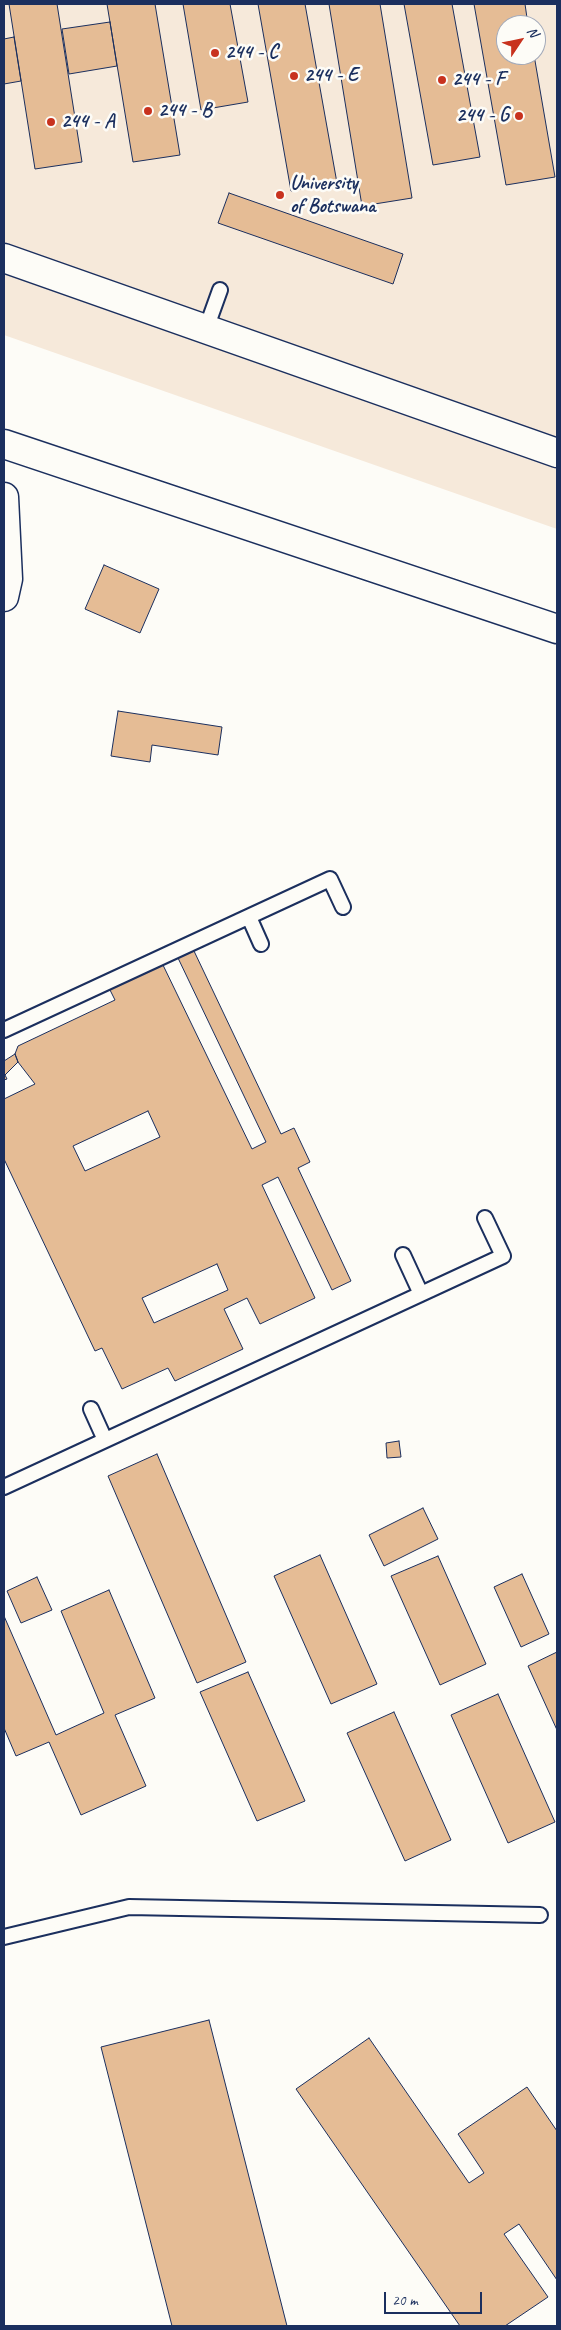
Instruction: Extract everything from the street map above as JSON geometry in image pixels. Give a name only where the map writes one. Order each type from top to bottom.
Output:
[{"type":"street","points":[[4,258],[557,452]]},
{"type":"street","points":[[4,444],[557,629]]},
{"type":"street","points":[[4,497],[8,579],[4,597]]},
{"type":"lane","points":[[206,329],[220,290]]},
{"type":"lane","points":[[4,1030],[330,879],[343,907]]},
{"type":"lane","points":[[249,917],[261,944]]},
{"type":"lane","points":[[4,1488],[503,1256],[486,1218]]},
{"type":"lane","points":[[404,1255],[421,1294]]},
{"type":"lane","points":[[91,1410],[105,1440]]},
{"type":"lane","points":[[4,1936],[129,1907],[540,1915]]},
{"type":"shaded area","name":"University of Botswana","points":[[4,4],[557,4],[557,529],[4,335]]},
{"type":"building","name":"244 - A","points":[[9,4],[57,4],[82,162],[35,169]]},
{"type":"building","name":"244 - B","points":[[107,4],[155,4],[180,155],[133,162]]},
{"type":"building","name":"244 - C","points":[[183,4],[230,4],[248,102],[201,110]]},
{"type":"building","name":"244 - E","points":[[258,4],[305,4],[337,183],[291,191]]},
{"type":"building","points":[[329,4],[380,4],[412,198],[362,206]]},
{"type":"building","name":"244 - F","points":[[404,4],[452,4],[480,157],[433,165]]},
{"type":"building","name":"244 - G","points":[[474,4],[525,4],[527,15],[496,15],[496,65],[536,65],[555,177],[506,185]]},
{"type":"building","points":[[110,22],[117,66],[69,74],[62,29]]},
{"type":"building","points":[[14,37],[21,81],[4,84],[4,39]]},
{"type":"building","points":[[229,193],[403,254],[393,284],[218,223]]},
{"type":"building","points":[[104,565],[159,589],[140,633],[85,609]]},
{"type":"building","points":[[118,711],[222,727],[218,755],[152,745],[150,762],[111,756]]},
{"type":"building","points":[[194,951],[281,1134],[294,1128],[310,1162],[298,1168],[351,1281],[332,1290],[278,1177],[262,1185],[315,1298],[260,1324],[247,1298],[224,1309],[243,1349],[175,1381],[168,1368],[122,1389],[102,1348],[95,1351],[4,1159],[4,1099],[35,1084],[18,1062],[15,1054],[18,1046],[115,1000],[109,988],[162,963],[252,1149],[266,1142],[178,958]],"holes":[[[148,1111],[160,1137],[85,1171],[73,1146]],[[217,1264],[228,1290],[154,1323],[142,1298]]]},
{"type":"building","points":[[15,1054],[18,1062],[5,1075],[7,1079],[4,1080],[4,1061]]},
{"type":"building","points":[[399,1441],[401,1457],[387,1458],[386,1443]]},
{"type":"building","points":[[157,1454],[246,1662],[197,1683],[108,1476]]},
{"type":"building","points":[[423,1508],[438,1539],[384,1566],[369,1535]]},
{"type":"building","points":[[320,1555],[377,1684],[331,1704],[274,1576]]},
{"type":"building","points":[[438,1556],[486,1664],[440,1685],[391,1576]]},
{"type":"building","points":[[522,1574],[549,1634],[521,1647],[494,1587]]},
{"type":"building","points":[[37,1577],[52,1610],[21,1623],[7,1591]]},
{"type":"building","points":[[109,1590],[155,1698],[115,1715],[146,1786],[81,1815],[49,1742],[16,1756],[4,1728],[4,1616],[56,1735],[104,1713],[61,1611]]},
{"type":"building","points":[[557,1652],[557,1730],[528,1666]]},
{"type":"building","points":[[248,1672],[305,1801],[257,1821],[200,1692]]},
{"type":"building","points":[[498,1694],[555,1822],[508,1843],[451,1715]]},
{"type":"building","points":[[394,1712],[451,1840],[405,1861],[347,1733]]},
{"type":"building","points":[[209,2020],[287,2326],[172,2326],[101,2047]]},
{"type":"building","points":[[369,2038],[469,2183],[484,2173],[458,2134],[527,2087],[557,2131],[557,2280],[519,2224],[504,2234],[548,2297],[505,2326],[460,2326],[296,2089]]},
{"type":"place","name":"244 - C","points":[[215,53]]},
{"type":"place","name":"244 - E","points":[[294,76]]},
{"type":"place","name":"244 - F","points":[[442,80]]},
{"type":"place","name":"244 - B","points":[[148,111]]},
{"type":"place","name":"244 - G","points":[[519,116]]},
{"type":"place","name":"244 - A","points":[[51,122]]},
{"type":"place","name":"University of Botswana","points":[[280,195]]}]
